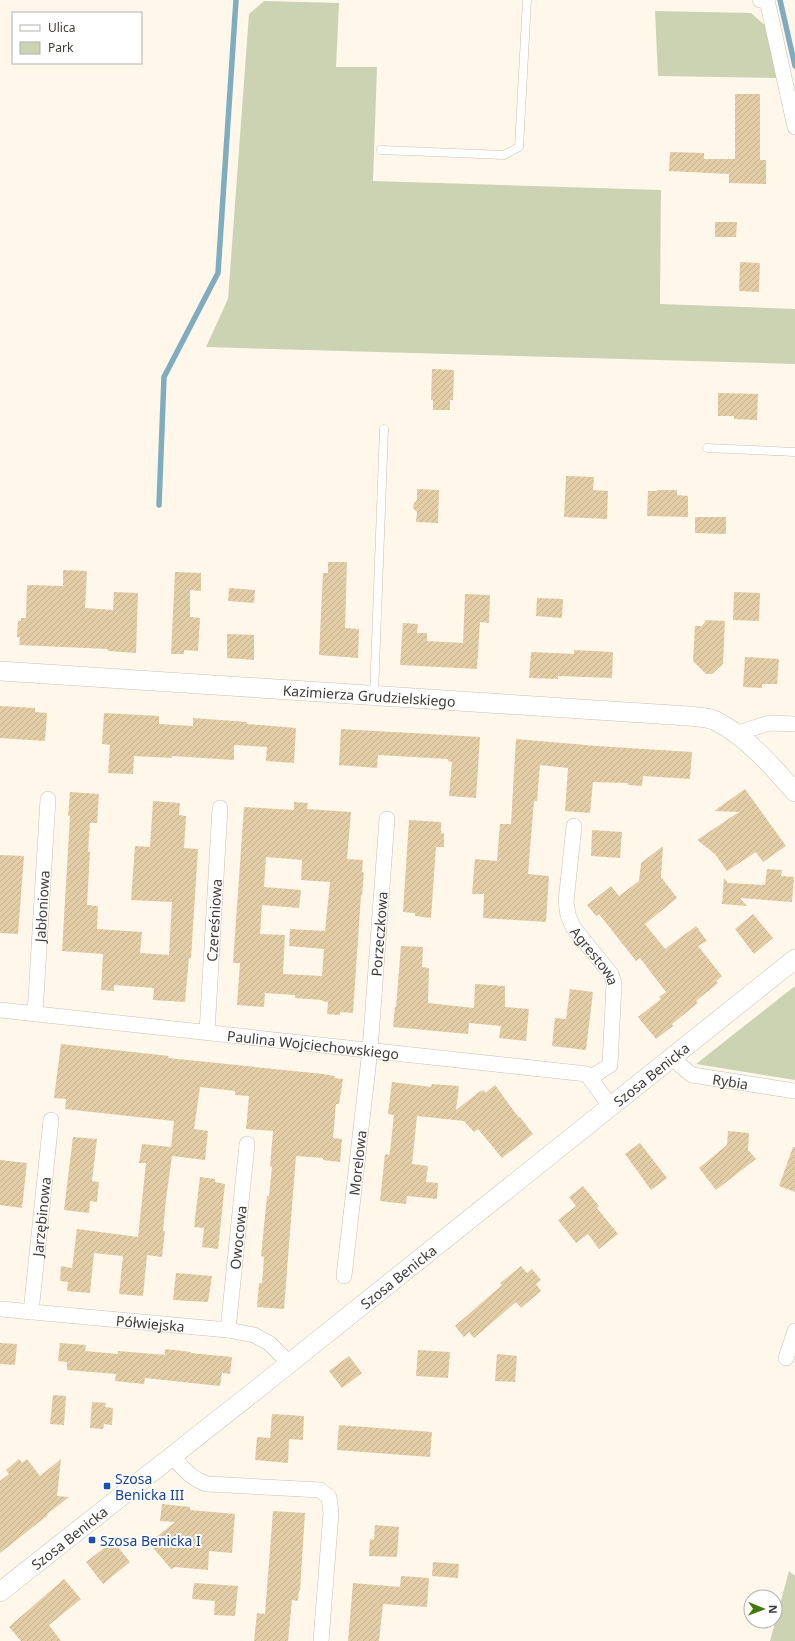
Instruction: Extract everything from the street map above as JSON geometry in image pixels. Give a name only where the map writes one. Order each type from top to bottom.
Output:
[{"type":"street","points":[[760,0],[767,0],[795,126]]},
{"type":"street","name":"Kazimierza Grudzielskiego","points":[[0,671],[688,716],[715,720],[753,747],[795,792]]},
{"type":"street","points":[[735,734],[769,723],[795,724]]},
{"type":"street","name":"Jabłoniowa","points":[[35,1014],[48,799]]},
{"type":"street","name":"Czereśniowa","points":[[207,1032],[220,808]]},
{"type":"street","name":"Porzeczkowa","points":[[370,1050],[387,819]]},
{"type":"street","name":"Agrestowa","points":[[574,826],[566,902],[568,915],[573,926],[611,974],[614,983],[610,1064],[590,1078]]},
{"type":"street","name":"Szosa Benicka","points":[[0,1592],[795,959]]},
{"type":"street","name":"Paulina Wojciechowskiego","points":[[0,1010],[587,1074],[590,1078]]},
{"type":"street","name":"Morelowa","points":[[344,1276],[370,1050]]},
{"type":"street","name":"Rybia","points":[[673,1056],[681,1066],[692,1075],[795,1091]]},
{"type":"street","points":[[590,1078],[610,1106]]},
{"type":"street","name":"Jarzębinowa","points":[[31,1312],[51,1120]]},
{"type":"street","name":"Owocowa","points":[[228,1330],[247,1144]]},
{"type":"street","name":"Półwiejska","points":[[0,1310],[228,1330],[254,1335],[269,1343],[289,1363]]},
{"type":"street","points":[[786,1358],[795,1331]]},
{"type":"street","points":[[172,1456],[191,1476],[198,1481],[208,1484],[320,1490],[329,1497],[330,1513],[321,1641]]},
{"type":"lane","points":[[381,150],[504,154],[519,147],[527,0]]},
{"type":"lane","points":[[374,695],[384,429]]},
{"type":"lane","points":[[707,448],[795,452]]},
{"type":"green space","points":[[264,1],[339,3],[336,67],[377,67],[373,181],[661,190],[660,304],[795,309],[795,364],[206,347],[228,299],[249,14]]},
{"type":"green space","points":[[655,11],[751,13],[767,27],[777,78],[658,76]]},
{"type":"green space","points":[[795,986],[795,1080],[696,1064]]},
{"type":"green space","points":[[789,1571],[795,1576],[795,1641],[770,1641],[773,1629],[783,1629],[783,1593]]},
{"type":"building","points":[[735,94],[760,94],[760,160],[766,160],[766,184],[729,183],[729,174],[669,171],[670,152],[704,153],[704,159],[735,159]]},
{"type":"building","points":[[715,222],[737,222],[736,237],[715,237]]},
{"type":"building","points":[[740,262],[760,263],[759,292],[739,291]]},
{"type":"building","points":[[432,369],[454,370],[453,400],[450,400],[450,410],[433,410],[433,400],[431,400]]},
{"type":"building","points":[[718,393],[758,394],[757,420],[734,419],[734,416],[718,416]]},
{"type":"building","points":[[566,476],[594,477],[593,490],[608,491],[607,519],[564,517]]},
{"type":"building","points":[[417,489],[439,490],[438,523],[416,522],[417,512],[413,508],[414,503],[417,500]]},
{"type":"building","points":[[677,490],[677,495],[688,496],[688,517],[647,516],[648,491]]},
{"type":"building","points":[[695,517],[726,517],[726,534],[695,533]]},
{"type":"building","points":[[328,562],[347,562],[345,628],[359,629],[358,658],[319,655],[323,573],[328,573]]},
{"type":"building","points":[[63,570],[87,571],[85,608],[113,610],[114,592],[138,593],[136,653],[108,651],[108,649],[19,645],[20,637],[17,637],[18,621],[21,621],[21,618],[26,618],[27,585],[63,586]]},
{"type":"building","points":[[175,572],[201,573],[201,591],[190,590],[190,617],[200,618],[198,651],[184,650],[184,654],[171,654]]},
{"type":"building","points":[[229,588],[255,590],[254,603],[228,601]]},
{"type":"building","points":[[734,592],[760,593],[759,621],[733,620]]},
{"type":"building","points":[[465,594],[490,595],[489,623],[480,622],[477,669],[400,665],[403,623],[418,624],[417,633],[427,633],[427,641],[463,643]]},
{"type":"building","points":[[537,598],[563,599],[562,618],[536,616]]},
{"type":"building","points":[[706,620],[725,621],[723,664],[712,674],[706,674],[693,661],[695,626],[702,626]]},
{"type":"building","points":[[227,634],[254,635],[254,660],[227,658]]},
{"type":"building","points":[[574,650],[613,652],[612,678],[558,676],[558,679],[529,678],[531,652],[574,654]]},
{"type":"building","points":[[745,657],[779,659],[777,684],[762,684],[762,688],[743,687]]},
{"type":"building","points":[[0,706],[35,708],[35,712],[47,713],[45,741],[0,738]]},
{"type":"building","points":[[104,713],[159,716],[159,724],[193,726],[193,718],[247,722],[247,724],[296,728],[294,763],[266,761],[267,747],[234,745],[234,760],[172,756],[172,758],[134,756],[133,774],[108,773],[110,745],[102,744]]},
{"type":"building","points":[[341,729],[480,737],[476,798],[449,796],[452,762],[448,761],[448,759],[378,755],[377,768],[339,765]]},
{"type":"building","points":[[516,739],[692,752],[690,779],[643,776],[642,786],[628,785],[628,783],[593,782],[590,813],[565,811],[568,768],[540,765],[537,801],[534,801],[528,874],[549,876],[546,922],[483,918],[484,894],[472,894],[475,859],[497,861],[500,824],[511,824]]},
{"type":"building","points":[[745,789],[786,846],[763,862],[756,852],[727,871],[715,854],[697,840],[739,812],[714,811]]},
{"type":"building","points":[[70,792],[99,794],[97,823],[90,823],[87,905],[98,906],[97,929],[142,932],[140,953],[169,955],[172,902],[131,900],[135,846],[150,847],[153,801],[180,803],[179,815],[186,816],[184,848],[198,849],[191,958],[189,958],[185,1002],[153,1000],[154,988],[114,985],[114,991],[101,990],[103,954],[62,951],[70,816],[68,816]]},
{"type":"building","points":[[294,802],[308,803],[307,809],[351,812],[347,859],[363,860],[362,872],[364,873],[361,895],[353,1013],[340,1012],[340,1015],[327,1014],[328,1002],[322,1000],[295,998],[295,995],[265,993],[264,1007],[237,1005],[240,963],[233,963],[244,807],[294,810]],"holes":[[[266,857],[302,860],[301,880],[330,882],[325,931],[290,929],[289,946],[324,949],[322,976],[283,974],[285,935],[260,934],[262,905],[299,908],[301,890],[264,887]]]},
{"type":"building","points":[[409,820],[441,822],[441,833],[444,834],[444,847],[436,847],[431,918],[415,916],[415,913],[403,912]]},
{"type":"building","points":[[592,830],[622,832],[620,858],[591,856]]},
{"type":"building","points":[[663,846],[661,877],[677,898],[645,924],[665,949],[696,926],[707,941],[698,946],[722,976],[716,981],[718,983],[696,1001],[698,1003],[656,1039],[638,1017],[661,999],[659,997],[666,992],[640,958],[636,961],[599,914],[596,916],[587,905],[611,886],[619,896],[639,881],[641,863]]},
{"type":"building","points":[[0,855],[24,856],[18,934],[0,933]]},
{"type":"building","points":[[767,869],[782,870],[781,876],[794,877],[792,902],[740,898],[747,906],[722,904],[724,878],[728,883],[765,885]]},
{"type":"building","points":[[753,914],[773,938],[754,954],[735,929]]},
{"type":"building","points":[[401,946],[423,947],[422,967],[429,968],[428,1003],[474,1008],[475,984],[505,986],[505,1007],[529,1009],[526,1041],[499,1038],[501,1026],[469,1023],[468,1034],[393,1027]]},
{"type":"building","points":[[570,989],[593,992],[586,1050],[552,1046],[555,1018],[566,1019]]},
{"type":"building","points":[[61,1044],[169,1056],[168,1058],[323,1074],[335,1076],[334,1078],[343,1079],[339,1104],[336,1104],[333,1138],[342,1139],[340,1162],[323,1160],[323,1158],[296,1156],[284,1309],[257,1307],[259,1283],[262,1283],[264,1257],[261,1256],[267,1196],[269,1196],[272,1167],[270,1166],[273,1131],[246,1129],[249,1096],[235,1095],[235,1091],[200,1087],[194,1129],[208,1131],[205,1160],[172,1156],[166,1199],[163,1231],[165,1231],[162,1257],[147,1255],[143,1296],[119,1294],[123,1256],[94,1253],[90,1293],[67,1291],[68,1282],[60,1281],[61,1266],[72,1268],[77,1229],[138,1237],[146,1163],[139,1163],[142,1144],[171,1147],[174,1121],[65,1109],[66,1099],[54,1098]]},
{"type":"building","points":[[392,1082],[431,1087],[432,1084],[459,1086],[456,1110],[479,1092],[484,1090],[485,1093],[495,1085],[519,1118],[520,1117],[533,1134],[502,1158],[478,1129],[474,1132],[464,1121],[417,1116],[412,1164],[428,1166],[426,1182],[438,1183],[437,1199],[407,1196],[406,1204],[380,1201],[385,1154],[389,1155],[390,1151],[394,1115],[388,1114]]},
{"type":"building","points":[[728,1131],[749,1133],[748,1150],[756,1159],[716,1190],[699,1168],[727,1145]]},
{"type":"building","points":[[73,1137],[97,1139],[92,1181],[99,1182],[97,1202],[90,1201],[89,1213],[64,1210]]},
{"type":"building","points":[[640,1143],[667,1178],[651,1190],[625,1154]]},
{"type":"building","points":[[793,1147],[795,1147],[795,1192],[779,1186]]},
{"type":"building","points":[[0,1160],[27,1163],[22,1208],[0,1205]]},
{"type":"building","points":[[200,1177],[215,1179],[215,1182],[225,1184],[218,1249],[202,1247],[204,1228],[194,1227]]},
{"type":"building","points":[[583,1186],[599,1206],[597,1208],[618,1234],[599,1249],[588,1234],[576,1243],[558,1220],[576,1206],[569,1197]]},
{"type":"building","points":[[521,1266],[527,1273],[532,1269],[541,1280],[536,1284],[541,1291],[521,1308],[516,1302],[474,1338],[469,1332],[464,1337],[455,1326],[502,1285],[500,1283]]},
{"type":"building","points":[[176,1273],[212,1276],[208,1302],[173,1300]]},
{"type":"building","points":[[0,1343],[17,1344],[15,1365],[0,1364]]},
{"type":"building","points":[[60,1343],[86,1345],[85,1351],[118,1354],[118,1351],[165,1355],[165,1349],[232,1357],[230,1374],[222,1373],[220,1386],[145,1378],[144,1384],[115,1381],[116,1374],[67,1370],[67,1362],[58,1361]]},
{"type":"building","points":[[418,1350],[450,1352],[448,1378],[416,1376]]},
{"type":"building","points":[[497,1354],[517,1356],[515,1382],[495,1381]]},
{"type":"building","points":[[349,1356],[362,1373],[342,1388],[329,1371]]},
{"type":"building","points":[[53,1395],[66,1396],[64,1425],[50,1424]]},
{"type":"building","points":[[92,1402],[106,1403],[105,1407],[113,1408],[112,1425],[104,1424],[103,1429],[90,1428]]},
{"type":"building","points":[[272,1414],[304,1416],[303,1440],[289,1439],[288,1463],[255,1460],[257,1437],[270,1438]]},
{"type":"building","points":[[339,1425],[432,1432],[430,1457],[337,1450]]},
{"type":"building","points":[[19,1459],[22,1463],[27,1459],[40,1476],[61,1459],[57,1496],[69,1497],[0,1553],[0,1481],[9,1474],[6,1470]]},
{"type":"building","points":[[162,1504],[190,1507],[190,1510],[235,1514],[232,1553],[209,1551],[208,1570],[175,1567],[171,1569],[149,1543],[175,1522],[160,1521]]},
{"type":"building","points":[[273,1511],[305,1513],[300,1591],[299,1590],[298,1601],[292,1600],[288,1641],[254,1641],[257,1613],[265,1614]]},
{"type":"building","points":[[375,1525],[399,1527],[397,1557],[369,1556],[370,1539],[374,1540]]},
{"type":"building","points":[[113,1541],[130,1562],[103,1584],[86,1562]]},
{"type":"building","points":[[433,1562],[459,1564],[458,1578],[432,1576]]},
{"type":"building","points":[[401,1576],[429,1578],[427,1607],[383,1604],[379,1641],[348,1641],[353,1583],[400,1587]]},
{"type":"building","points":[[64,1579],[81,1599],[49,1625],[61,1641],[21,1641],[9,1627]]},
{"type":"building","points":[[194,1583],[238,1586],[235,1616],[214,1615],[215,1601],[192,1599]]},
{"type":"waterway","points":[[159,505],[164,377],[218,273],[236,0]]},
{"type":"waterway","points":[[780,0],[795,66]]},
{"type":"place","name":"Szosa Benicka III","points":[[107,1486]]},
{"type":"place","name":"Szosa Benicka I","points":[[92,1540]]}]
